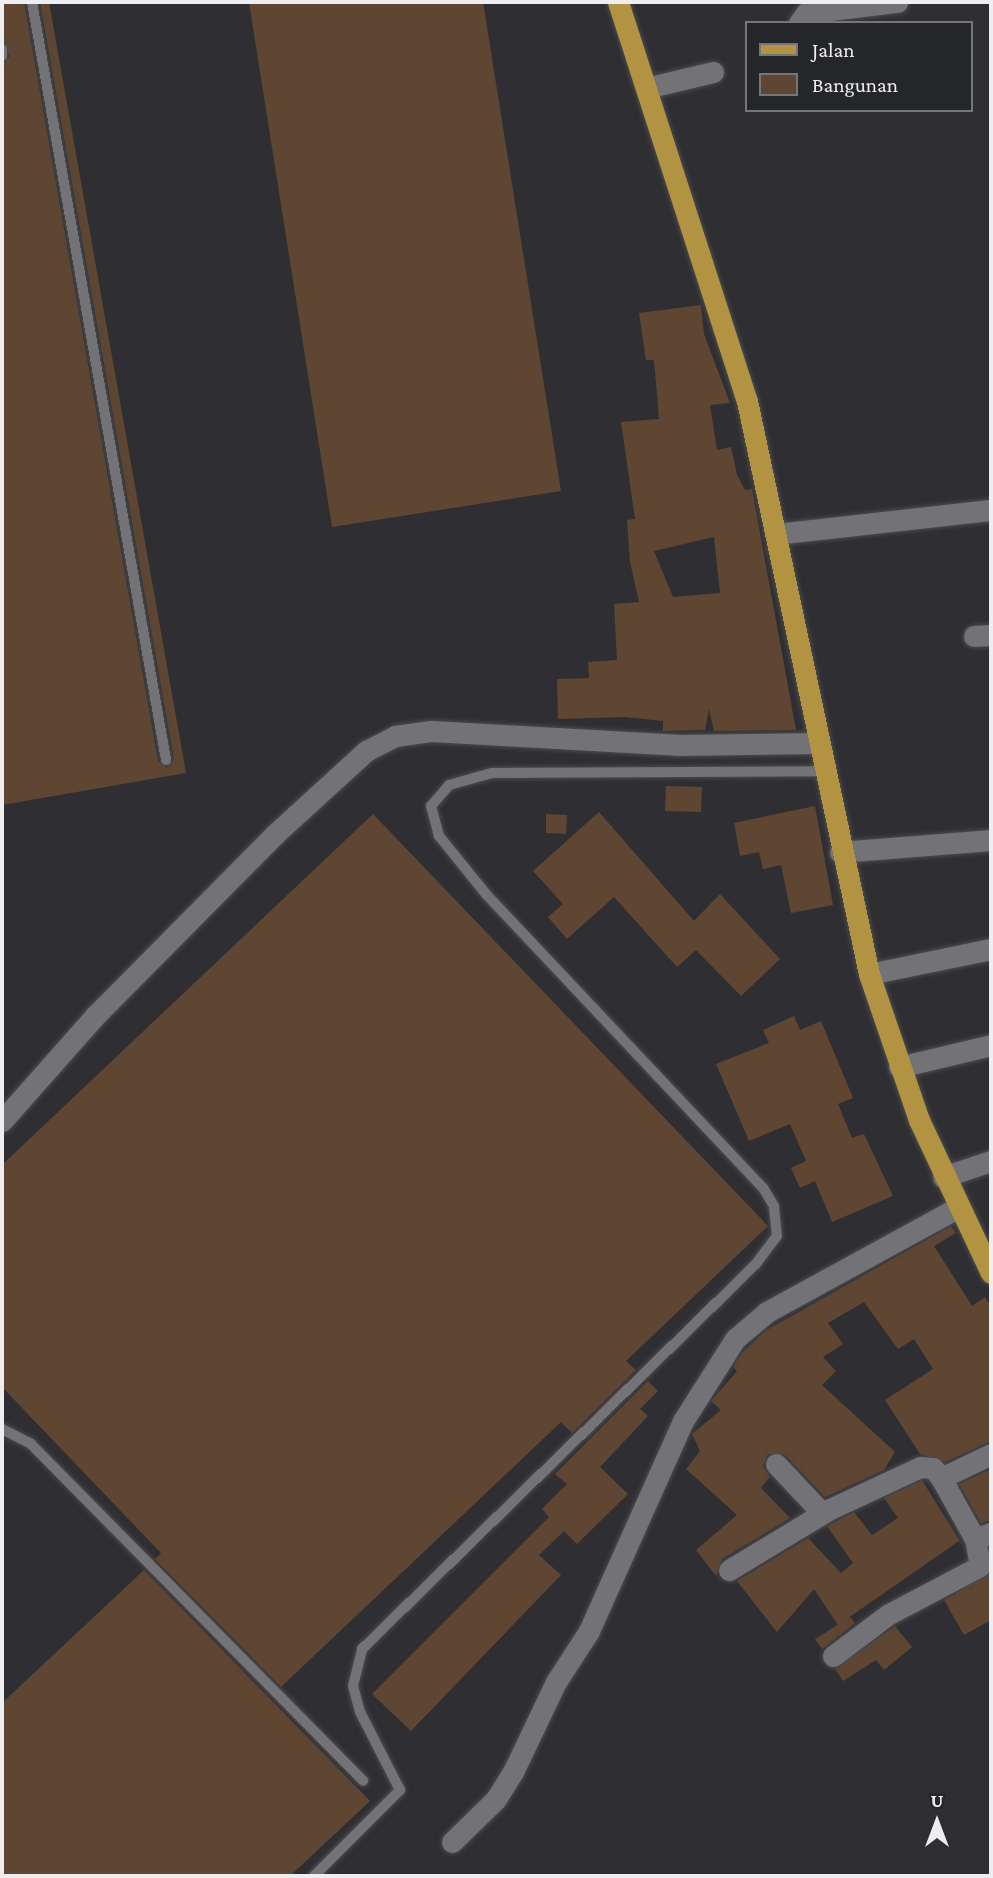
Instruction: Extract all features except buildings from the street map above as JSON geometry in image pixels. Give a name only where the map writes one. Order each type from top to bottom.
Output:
[{"type":"main road","points":[[618,2],[747,401],[840,852],[869,974],[899,1067],[943,1177],[991,1273]]},
{"type":"street","points":[[800,21],[806,13],[897,2]]},
{"type":"street","points":[[646,88],[713,72]]},
{"type":"street","points":[[776,534],[991,510]]},
{"type":"street","points":[[2,1121],[95,1016],[274,835],[366,751],[395,736],[431,731],[678,745],[818,744]]},
{"type":"street","points":[[840,852],[991,840]]},
{"type":"street","points":[[869,974],[991,949]]},
{"type":"street","points":[[899,1067],[991,1045]]},
{"type":"street","points":[[943,1177],[991,1161]]},
{"type":"street","points":[[452,1842],[496,1799],[513,1772],[556,1682],[589,1631],[683,1421],[735,1339],[778,1306],[957,1208]]},
{"type":"street","points":[[941,1478],[991,1454]]},
{"type":"street","points":[[776,1464],[822,1514]]},
{"type":"street","points":[[729,1570],[822,1514],[916,1468],[933,1468],[983,1536],[980,1566],[889,1614],[833,1656]]},
{"type":"lane","points":[[32,2],[166,760]]},
{"type":"lane","points":[[2,49],[2,56]]},
{"type":"lane","points":[[314,1876],[400,1790],[360,1712],[354,1686],[362,1649],[755,1265],[777,1236],[774,1206],[763,1188],[486,894],[439,836],[431,806],[449,785],[492,773],[825,771]]},
{"type":"lane","points":[[2,1429],[23,1438],[60,1472],[363,1781]]}]
